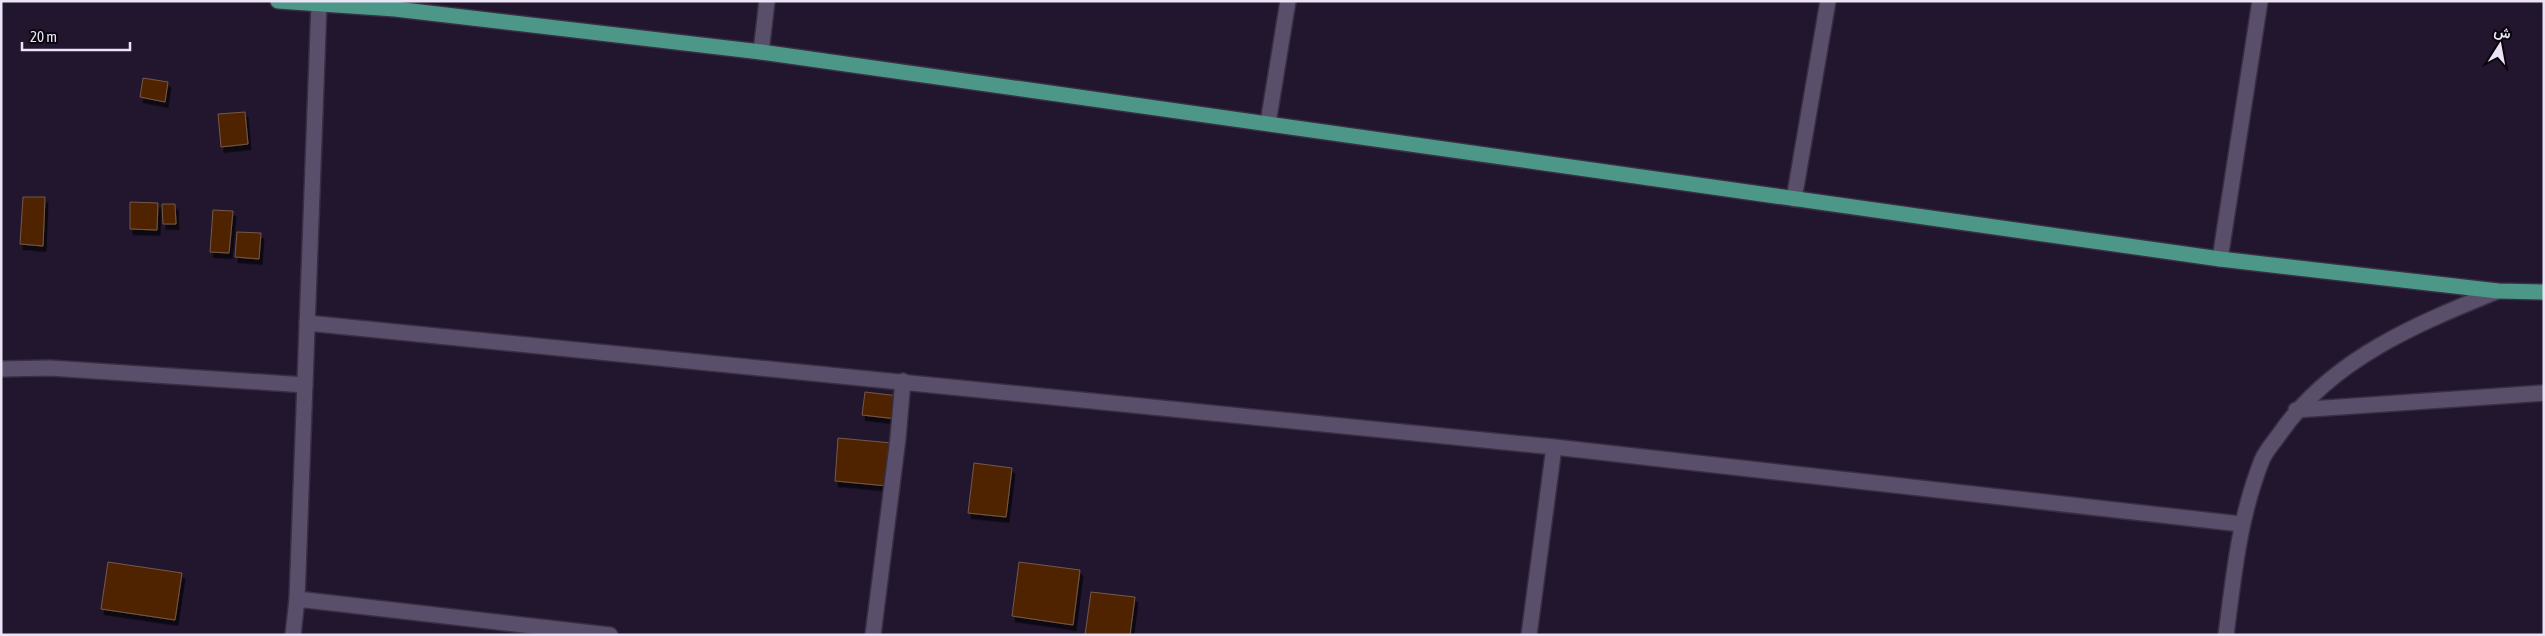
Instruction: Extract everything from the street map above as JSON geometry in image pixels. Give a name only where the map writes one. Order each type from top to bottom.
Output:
[{"type":"highway","points":[[278,1],[319,2],[395,10],[761,52],[2220,259],[2498,291],[2544,292]]},
{"type":"street","points":[[761,52],[767,1]]},
{"type":"street","points":[[1268,123],[1288,1]]},
{"type":"street","points":[[1794,199],[1828,1]]},
{"type":"street","points":[[2220,259],[2260,1]]},
{"type":"street","points":[[293,635],[297,599],[319,2]]},
{"type":"street","points":[[2226,635],[2241,524],[2262,458],[2296,410],[2358,357],[2423,322],[2498,291]]},
{"type":"street","points":[[307,323],[1554,447],[2241,524]]},
{"type":"street","points":[[1,369],[50,368],[305,385]]},
{"type":"street","points":[[873,635],[898,438],[903,381]]},
{"type":"street","points":[[2296,410],[2544,392]]},
{"type":"street","points":[[1529,635],[1554,447]]},
{"type":"street","points":[[297,599],[610,635]]},
{"type":"building","points":[[143,78],[168,82],[165,102],[140,97]]},
{"type":"building","points":[[245,112],[248,144],[221,147],[218,114]]},
{"type":"building","points":[[23,197],[45,197],[43,246],[20,244]]},
{"type":"building","points":[[130,202],[158,203],[157,230],[130,229]]},
{"type":"building","points":[[162,204],[175,204],[176,224],[163,224]]},
{"type":"building","points":[[213,210],[233,211],[229,253],[210,252]]},
{"type":"building","points":[[237,232],[261,233],[259,259],[235,257]]},
{"type":"building","points":[[865,392],[899,396],[897,419],[862,415]]},
{"type":"building","points":[[838,438],[892,443],[888,486],[835,481]]},
{"type":"building","points":[[974,463],[1012,468],[1006,517],[968,513]]},
{"type":"building","points":[[108,562],[182,573],[175,620],[101,609]]},
{"type":"building","points":[[1019,562],[1080,570],[1073,625],[1012,616]]},
{"type":"building","points":[[1091,592],[1135,597],[1130,635],[1085,635]]}]
